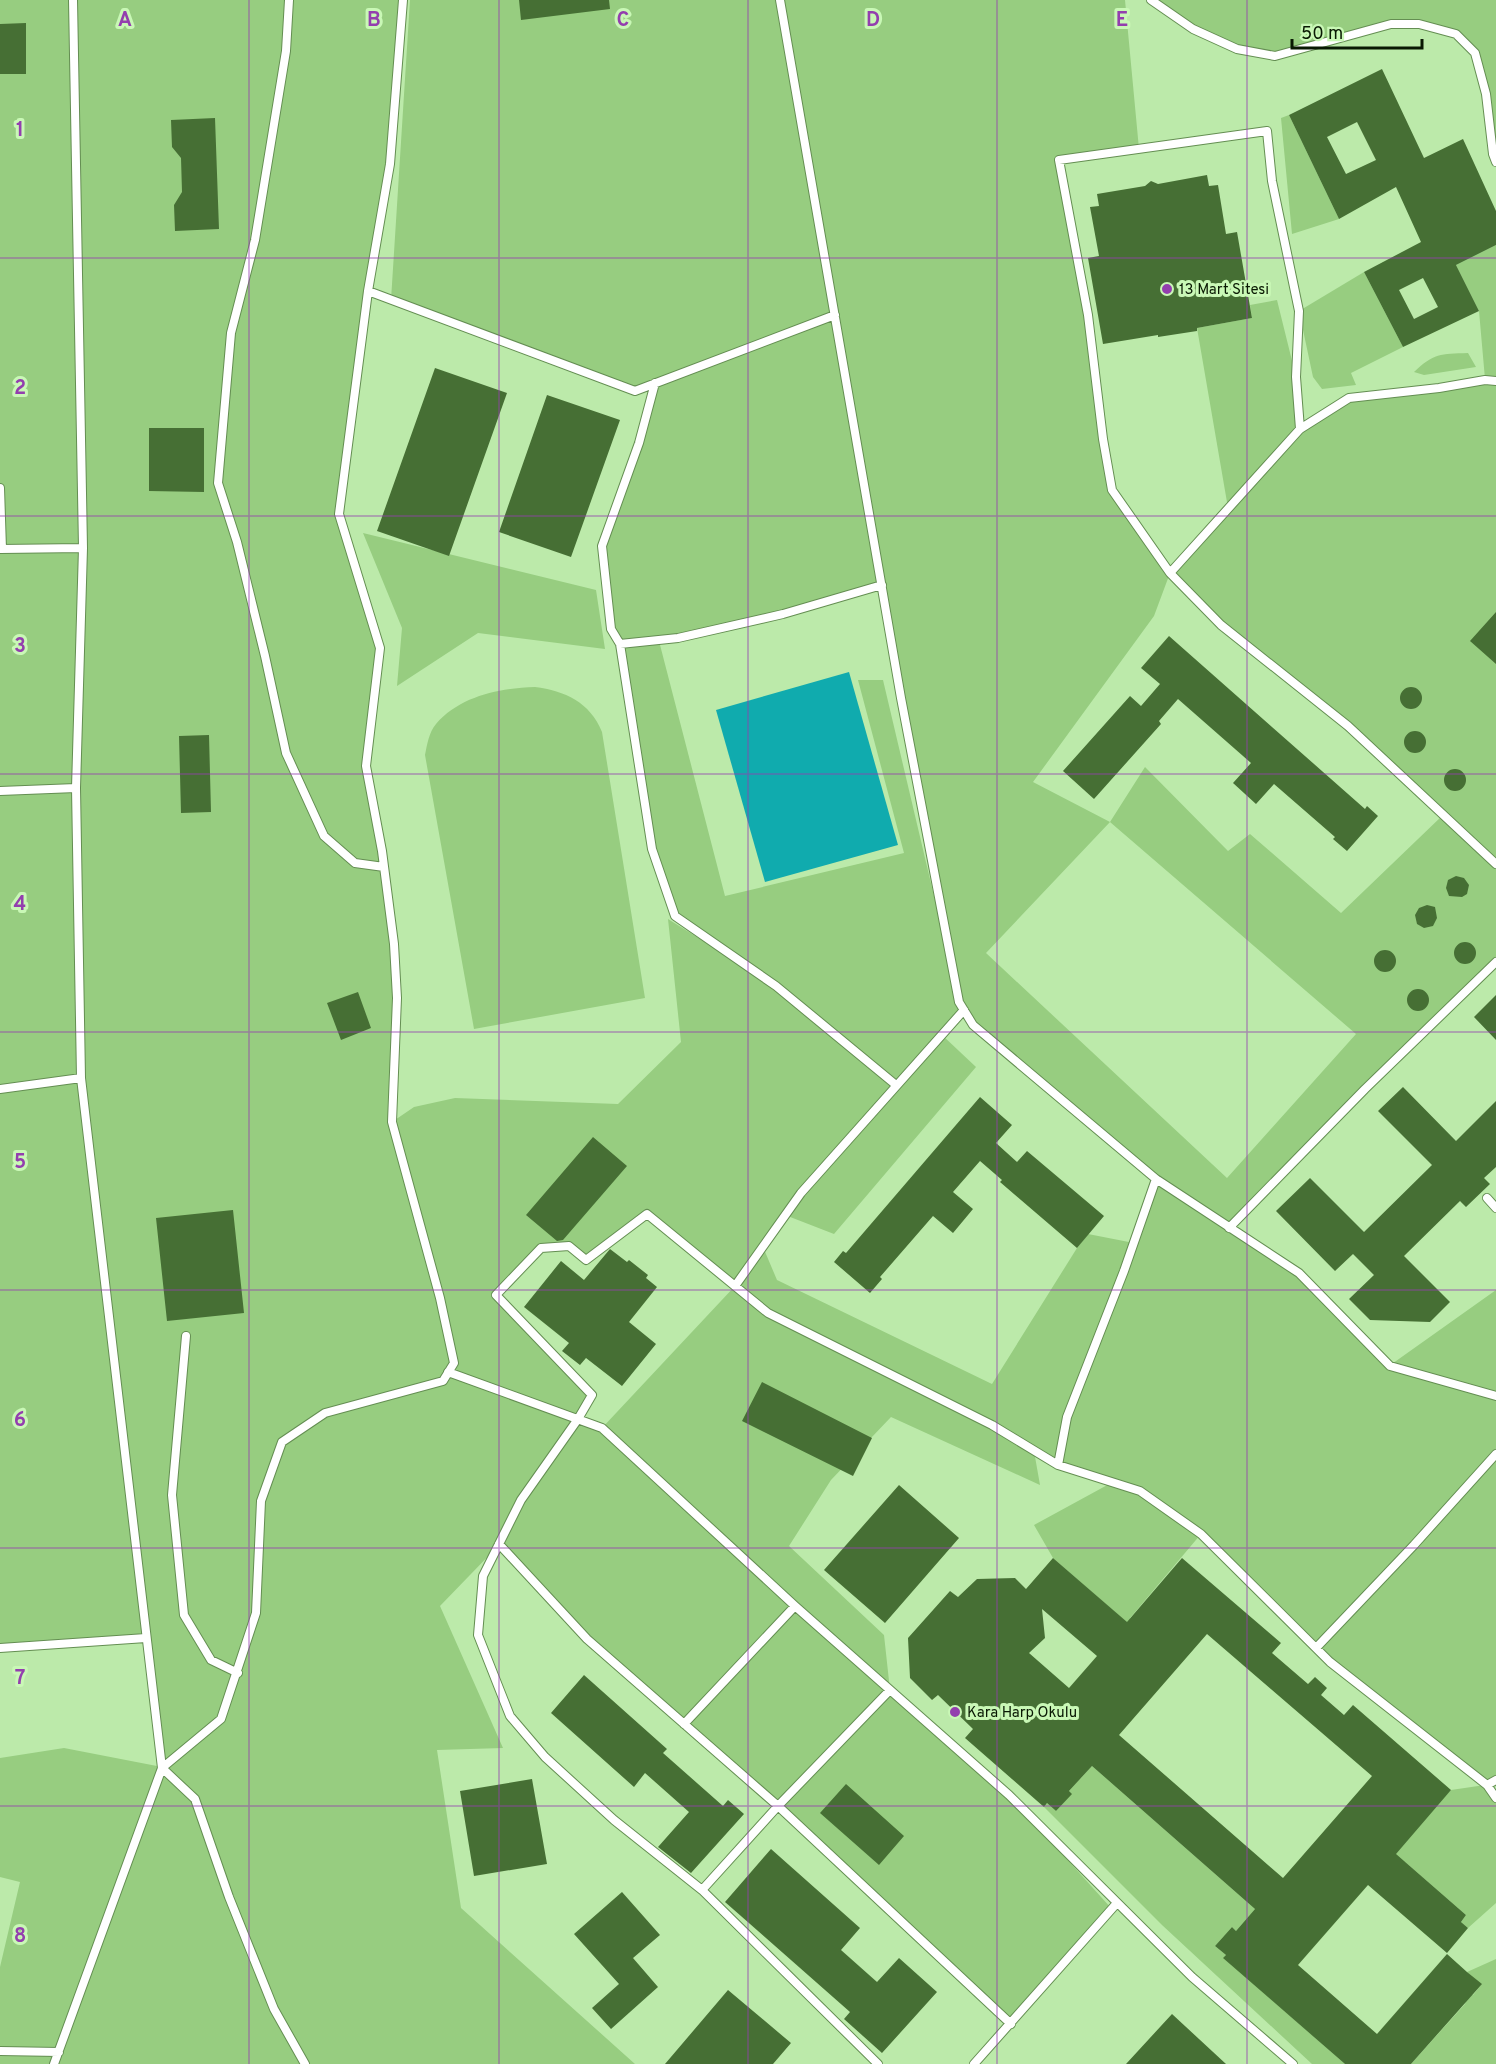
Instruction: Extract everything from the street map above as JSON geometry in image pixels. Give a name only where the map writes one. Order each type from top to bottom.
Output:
[{"type":"lane","points":[[54,2064],[162,1768],[81,1078],[76,788],[83,548],[73,0]]},
{"type":"lane","points":[[289,0],[286,51],[259,218],[231,333],[218,483],[237,542],[286,753],[324,836],[355,863],[384,867]]},
{"type":"lane","points":[[162,1768],[221,1719],[238,1673],[256,1613],[261,1501],[282,1442],[326,1413],[443,1381],[454,1363],[440,1298],[392,1122],[397,998],[394,944],[384,867],[366,766],[380,648],[339,514],[368,291],[390,164],[403,0]]},
{"type":"lane","points":[[780,0],[901,698],[959,1002],[973,1025],[1156,1179],[1299,1273],[1390,1366],[1496,1396]]},
{"type":"lane","points":[[1151,0],[1193,29],[1237,49],[1275,56],[1391,24],[1419,24],[1456,34],[1475,53],[1486,94],[1493,154],[1496,162]]},
{"type":"lane","points":[[1300,429],[1296,377],[1299,311],[1272,181],[1267,131],[1059,160],[1088,315],[1103,439],[1112,490],[1170,573],[1221,625],[1348,726],[1496,864]]},
{"type":"lane","points":[[368,291],[635,391],[836,315]]},
{"type":"lane","points":[[1170,573],[1300,429],[1349,398],[1439,388],[1485,380],[1496,381]]},
{"type":"lane","points":[[655,383],[639,443],[602,546],[611,629],[620,644],[652,849],[675,916],[776,986],[896,1084]]},
{"type":"lane","points":[[0,488],[1,549],[83,548]]},
{"type":"lane","points":[[620,644],[678,638],[783,614],[882,585]]},
{"type":"lane","points":[[0,790],[76,788]]},
{"type":"lane","points":[[1229,1227],[1365,1089],[1496,962]]},
{"type":"lane","points":[[735,1286],[801,1193],[964,1010]]},
{"type":"lane","points":[[0,1089],[81,1078]]},
{"type":"lane","points":[[1058,1465],[1067,1417],[1124,1270],[1156,1179]]},
{"type":"lane","points":[[1486,1198],[1496,1208]]},
{"type":"lane","points":[[878,2064],[702,1890],[614,1820],[545,1757],[510,1716],[478,1635],[483,1576],[521,1500],[578,1419],[592,1395],[496,1294],[542,1248],[569,1246],[586,1260],[647,1214],[768,1313],[992,1425],[1058,1465],[1140,1491],[1201,1534],[1330,1662],[1486,1785],[1496,1798]]},
{"type":"lane","points":[[186,1336],[172,1495],[184,1614],[211,1660],[238,1673]]},
{"type":"lane","points":[[448,1372],[602,1428],[795,1606],[1009,1795],[1192,1977],[1293,2064]]},
{"type":"lane","points":[[1316,1648],[1496,1454]]},
{"type":"lane","points":[[499,1544],[587,1639],[778,1806],[1011,2024]]},
{"type":"lane","points":[[684,1724],[795,1606]]},
{"type":"lane","points":[[0,1648],[146,1638]]},
{"type":"lane","points":[[702,1890],[778,1806],[890,1690]]},
{"type":"lane","points":[[162,1768],[195,1799],[229,1897],[274,2009],[305,2064]]},
{"type":"lane","points":[[1486,1785],[1496,1780]]},
{"type":"lane","points":[[974,2064],[1117,1903]]},
{"type":"lane","points":[[0,2051],[59,2052]]},
{"type":"green space","points":[[0,0],[403,0],[390,164],[339,514],[380,648],[366,766],[394,944],[392,1122],[414,1107],[455,1098],[618,1104],[681,1042],[668,919],[761,977],[675,916],[652,849],[620,644],[611,629],[602,546],[655,384],[635,391],[391,300],[410,0],[1125,0],[1139,149],[1060,160],[1088,315],[1112,490],[1170,572],[1228,508],[1197,328],[1252,318],[1250,305],[1277,300],[1296,377],[1300,428],[1349,398],[1485,379],[1479,311],[1456,265],[1496,245],[1496,962],[1229,1227],[1299,1273],[1389,1366],[1496,1290],[1496,1780],[1487,1785],[1496,1798],[1496,1903],[1468,1928],[1461,1922],[1466,1915],[1405,1862],[1388,1851],[1451,1790],[1485,1785],[1330,1662],[1201,1534],[1130,1618],[1131,1629],[1115,1612],[1053,1558],[1034,1525],[1111,1483],[1034,1451],[1040,1485],[891,1417],[831,1480],[789,1546],[884,1635],[890,1690],[1009,1795],[1111,1908],[1011,2024],[778,1806],[587,1639],[499,1545],[440,1606],[503,1748],[437,1750],[461,1908],[635,2064],[0,2064],[0,1967],[20,1882],[0,1877],[0,1758],[64,1748],[162,1767],[146,1638],[0,1648]],"holes":[[[1170,573],[1221,625],[1348,726],[1443,815],[1341,913],[1250,834],[1228,851],[1145,767],[1110,822],[1033,782],[1154,616]],[[882,585],[959,1002],[883,680],[858,680],[904,853],[725,896],[659,641],[783,614]],[[1110,822],[1356,1034],[1227,1178],[986,953]],[[964,1010],[973,1025],[1156,1179],[1134,1243],[1088,1234],[992,1384],[777,1280],[763,1247],[785,1215],[834,1234],[976,1067],[942,1035]],[[647,1214],[735,1286],[602,1428],[578,1419],[592,1395],[496,1295],[541,1248],[569,1246],[586,1260]]]},
{"type":"green space","points":[[1151,0],[1496,0],[1496,162],[1475,53],[1456,34],[1419,24],[1391,24],[1275,56],[1237,49],[1193,29]]},
{"type":"green space","points":[[1289,115],[1339,219],[1292,234],[1281,118]]},
{"type":"green space","points":[[1364,272],[1403,347],[1351,373],[1356,385],[1322,389],[1313,377],[1299,311]]},
{"type":"green space","points":[[1468,353],[1476,367],[1424,375],[1414,372],[1432,358]]},
{"type":"green space","points":[[363,533],[596,590],[605,649],[478,633],[397,686],[402,628]]},
{"type":"green space","points":[[535,687],[566,695],[575,700],[591,713],[602,732],[645,998],[474,1029],[425,755],[436,724],[457,707],[481,695],[508,689]]},
{"type":"green space","points":[[1092,1766],[1255,1909],[1236,1931],[1232,1927],[1215,1946],[1226,1955],[1224,1958],[1345,2064],[1312,2064],[1162,1925],[1044,1807],[1047,1803],[1056,1811],[1071,1794],[1069,1791]]},
{"type":"green space","points":[[1496,1959],[1496,2064],[1411,2064],[1465,2004],[1469,1992],[1473,1995],[1481,1985],[1467,1972]]},
{"type":"water","points":[[849,672],[898,845],[765,882],[716,710]]},
{"type":"building","points":[[519,0],[609,0],[610,9],[521,20]]},
{"type":"building","points":[[26,23],[26,74],[0,74],[0,24]]},
{"type":"building","points":[[1382,69],[1424,158],[1463,139],[1496,211],[1496,245],[1456,265],[1479,311],[1403,347],[1364,272],[1421,242],[1396,187],[1339,219],[1289,115]],"holes":[[[1357,122],[1376,160],[1346,174],[1327,137]],[[1423,278],[1438,307],[1414,319],[1399,290]]]},
{"type":"building","points":[[215,118],[219,229],[175,231],[174,205],[182,192],[181,158],[172,147],[171,120]]},
{"type":"building","points":[[1207,175],[1209,186],[1218,185],[1226,234],[1237,232],[1252,318],[1197,328],[1197,331],[1103,344],[1088,258],[1099,256],[1090,207],[1099,206],[1097,194],[1145,186],[1151,181],[1158,184]]},
{"type":"building","points":[[435,368],[507,393],[449,556],[377,531]]},
{"type":"building","points":[[547,395],[620,420],[571,557],[499,532]]},
{"type":"building","points":[[149,428],[204,428],[204,492],[149,491]]},
{"type":"building","points":[[1496,612],[1496,664],[1470,641]]},
{"type":"building","points":[[1169,636],[1365,809],[1367,806],[1378,816],[1347,851],[1333,839],[1335,837],[1274,784],[1256,804],[1233,783],[1251,763],[1178,699],[1159,721],[1161,724],[1094,799],[1063,771],[1130,696],[1141,706],[1160,684],[1141,668]]},
{"type":"building","points":[[1411,687],[1419,690],[1422,698],[1419,706],[1411,709],[1403,706],[1400,698],[1403,690]]},
{"type":"building","points":[[1415,731],[1423,734],[1426,742],[1423,750],[1415,753],[1407,750],[1404,742],[1407,734]]},
{"type":"building","points":[[209,735],[211,812],[181,813],[179,736]]},
{"type":"building","points":[[1455,769],[1463,772],[1466,780],[1463,788],[1455,791],[1447,788],[1444,780],[1447,772]]},
{"type":"building","points":[[1456,876],[1464,878],[1469,885],[1467,894],[1462,897],[1449,896],[1446,888],[1448,880]]},
{"type":"building","points":[[1427,905],[1435,907],[1437,918],[1433,926],[1424,928],[1417,924],[1415,915],[1419,908]]},
{"type":"building","points":[[1465,942],[1473,945],[1476,953],[1473,961],[1465,964],[1457,961],[1454,953],[1457,945]]},
{"type":"building","points":[[1385,950],[1393,953],[1396,961],[1393,969],[1385,972],[1377,969],[1374,961],[1377,953]]},
{"type":"building","points":[[1418,989],[1426,992],[1429,1000],[1426,1008],[1418,1011],[1410,1008],[1407,1000],[1410,992]]},
{"type":"building","points":[[358,992],[371,1028],[341,1040],[327,1003]]},
{"type":"building","points":[[1496,995],[1496,1040],[1474,1017]]},
{"type":"building","points":[[1403,1087],[1456,1141],[1496,1101],[1496,1167],[1484,1178],[1490,1184],[1466,1207],[1460,1201],[1404,1256],[1450,1302],[1430,1322],[1370,1320],[1349,1299],[1374,1275],[1353,1254],[1335,1271],[1276,1211],[1310,1178],[1364,1232],[1432,1165],[1378,1111]]},
{"type":"building","points":[[980,1097],[1012,1125],[996,1143],[1017,1162],[1027,1151],[1104,1216],[1077,1248],[1000,1182],[1002,1180],[980,1161],[953,1192],[973,1209],[953,1233],[933,1216],[880,1277],[882,1279],[870,1293],[834,1262],[843,1251],[846,1253]]},
{"type":"building","points":[[593,1137],[627,1166],[563,1240],[557,1241],[526,1215]]},
{"type":"building","points":[[233,1210],[244,1313],[167,1321],[156,1218]]},
{"type":"building","points":[[610,1249],[648,1275],[646,1278],[657,1287],[629,1322],[656,1344],[622,1386],[586,1358],[580,1365],[562,1351],[569,1343],[524,1307],[561,1261],[584,1280]]},
{"type":"building","points":[[762,1382],[872,1438],[853,1476],[742,1421]]},
{"type":"building","points":[[899,1485],[959,1538],[885,1623],[824,1570]]},
{"type":"building","points":[[1053,1558],[1127,1622],[1182,1558],[1281,1643],[1272,1653],[1308,1684],[1315,1677],[1327,1688],[1321,1695],[1344,1715],[1353,1705],[1451,1790],[1396,1854],[1466,1915],[1461,1922],[1468,1928],[1447,1953],[1368,1885],[1298,1965],[1377,2034],[1447,1954],[1482,1984],[1411,2064],[1345,2064],[1223,1958],[1226,1955],[1215,1946],[1232,1927],[1236,1931],[1255,1909],[1092,1766],[1069,1791],[1072,1794],[1056,1811],[1047,1803],[1044,1807],[965,1738],[973,1729],[938,1695],[932,1700],[910,1678],[908,1638],[950,1591],[958,1597],[977,1579],[1015,1578],[1026,1589]],"holes":[[[1042,1609],[1097,1656],[1069,1688],[1029,1653],[1045,1638]],[[1207,1634],[1372,1776],[1283,1878],[1119,1735]]]},
{"type":"building","points":[[584,1675],[667,1749],[663,1753],[723,1806],[728,1800],[744,1814],[691,1873],[658,1847],[689,1812],[645,1773],[634,1787],[551,1713]]},
{"type":"building","points":[[532,1779],[547,1864],[474,1876],[460,1791]]},
{"type":"building","points":[[846,1784],[904,1836],[879,1865],[820,1813]]},
{"type":"building","points":[[771,1849],[860,1928],[841,1950],[877,1982],[899,1958],[937,1992],[882,2053],[844,2019],[850,2012],[725,1902]]},
{"type":"building","points":[[622,1892],[660,1935],[633,1958],[658,1987],[611,2029],[592,2008],[619,1984],[574,1934]]},
{"type":"building","points":[[728,1990],[791,2043],[773,2064],[665,2064]]},
{"type":"building","points":[[1172,2014],[1226,2064],[1126,2064]]},
{"type":"place","name":"13 Mart Sitesi","points":[[1167,289]]},
{"type":"place","name":"Kara Harp Okulu","points":[[955,1712]]}]
